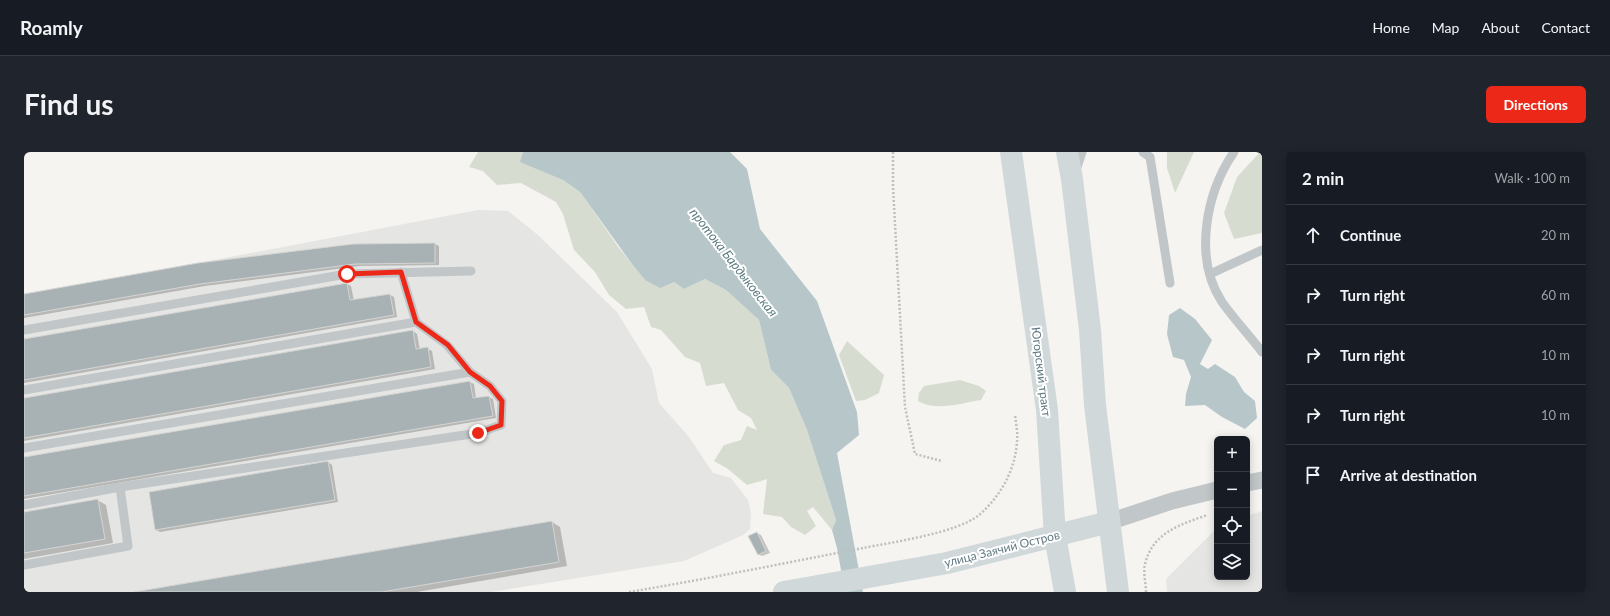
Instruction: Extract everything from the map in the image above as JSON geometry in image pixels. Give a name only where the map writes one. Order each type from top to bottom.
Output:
[{"type":"main road","name":"Югорский тракт","points":[[1011,152],[1047,410],[1056,536],[1065,592]]},
{"type":"main road","points":[[1067,152],[1072,179],[1090,330],[1095,405],[1118,592]]},
{"type":"main road","name":"улица Заячий Остров","points":[[784,592],[947,563],[1109,522]]},
{"type":"street","points":[[1250,482],[1262,480]]},
{"type":"street","name":"улица Заячий Остров","points":[[1109,522],[1172,501],[1214,491]]},
{"type":"lane","points":[[1072,179],[1082,152]]},
{"type":"lane","points":[[1143,152],[1150,157],[1170,283]]},
{"type":"lane","points":[[1234,152],[1227,162],[1212,199],[1205,239],[1210,274],[1222,301],[1262,352]]},
{"type":"lane","points":[[1210,274],[1262,250]]},
{"type":"lane","points":[[24,330],[347,274],[471,271]]},
{"type":"lane","points":[[24,504],[120,487],[478,433],[501,425],[502,401],[490,386],[470,372],[448,345],[416,322],[401,272]]},
{"type":"lane","points":[[24,390],[416,322]]},
{"type":"lane","points":[[24,448],[470,372]]},
{"type":"lane","points":[[24,565],[128,546],[120,487]]},
{"type":"path","points":[[893,152],[893,187],[905,407],[915,454],[942,461]]},
{"type":"path","points":[[629,592],[766,567],[921,536],[955,527],[978,516],[995,499],[1007,481],[1014,460],[1017,441],[1015,415]]},
{"type":"path","points":[[1146,592],[1144,566],[1150,551],[1162,535],[1179,526],[1207,515]]},
{"type":"shaded area","points":[[478,152],[523,152],[521,161],[563,180],[580,192],[619,248],[645,280],[674,282],[684,289],[705,279],[726,290],[759,320],[771,370],[789,388],[807,430],[836,520],[832,530],[813,507],[807,511],[816,526],[805,535],[791,527],[782,517],[763,514],[767,479],[747,485],[728,469],[714,461],[724,445],[741,440],[747,426],[757,430],[751,418],[738,410],[724,383],[706,386],[700,363],[685,357],[661,330],[651,327],[644,307],[626,309],[609,295],[595,272],[574,250],[563,214],[556,202],[521,183],[497,185],[483,171],[469,167]]},
{"type":"shaded area","points":[[1167,152],[1194,152],[1175,193],[1167,168]]},
{"type":"shaded area","points":[[1260,152],[1262,152],[1262,233],[1234,239],[1224,213],[1237,177]]},
{"type":"shaded area","points":[[478,210],[508,211],[538,235],[617,312],[652,369],[659,403],[689,437],[713,473],[731,478],[748,500],[751,514],[750,529],[743,535],[684,561],[491,592],[24,592],[24,294]]},
{"type":"shaded area","points":[[847,341],[884,375],[879,393],[865,400],[856,401],[839,355]]},
{"type":"shaded area","points":[[960,380],[979,386],[986,391],[981,400],[949,406],[933,406],[918,401],[919,393],[924,386]]},
{"type":"shaded area","points":[[1262,511],[1262,592],[1167,592],[1166,579],[1214,531],[1214,580],[1250,580],[1250,515]]},
{"type":"water","name":"протока Бардыковская","points":[[523,152],[730,152],[747,169],[760,229],[817,301],[857,412],[859,435],[837,453],[863,592],[845,592],[832,530],[836,520],[807,430],[789,388],[771,370],[759,320],[726,290],[705,279],[684,289],[674,282],[660,288],[645,280],[580,192],[563,180],[520,162]]},
{"type":"water","points":[[1180,308],[1195,319],[1212,340],[1200,364],[1208,369],[1215,364],[1235,377],[1244,392],[1255,401],[1257,418],[1245,429],[1222,417],[1205,405],[1185,406],[1186,394],[1191,377],[1184,360],[1173,357],[1167,334],[1169,315]]},
{"type":"building","points":[[435,243],[435,263],[355,264],[200,284],[24,315],[24,294],[198,263],[353,244]]},
{"type":"building","points":[[347,283],[350,300],[390,294],[394,315],[24,380],[24,339]]},
{"type":"building","points":[[413,330],[416,349],[428,347],[431,367],[24,438],[24,398]]},
{"type":"building","points":[[470,381],[473,398],[489,396],[493,416],[24,496],[24,457]]},
{"type":"building","points":[[328,461],[335,500],[155,530],[149,492]]},
{"type":"building","points":[[98,499],[105,539],[24,553],[24,512]]},
{"type":"building","points":[[552,521],[559,562],[382,592],[134,592]]},
{"type":"building","points":[[757,532],[766,551],[758,555],[748,536]]},
{"type":"route","points":[[347,274],[401,272],[416,322],[448,345],[470,372],[490,386],[502,401],[501,425],[478,433]]}]
